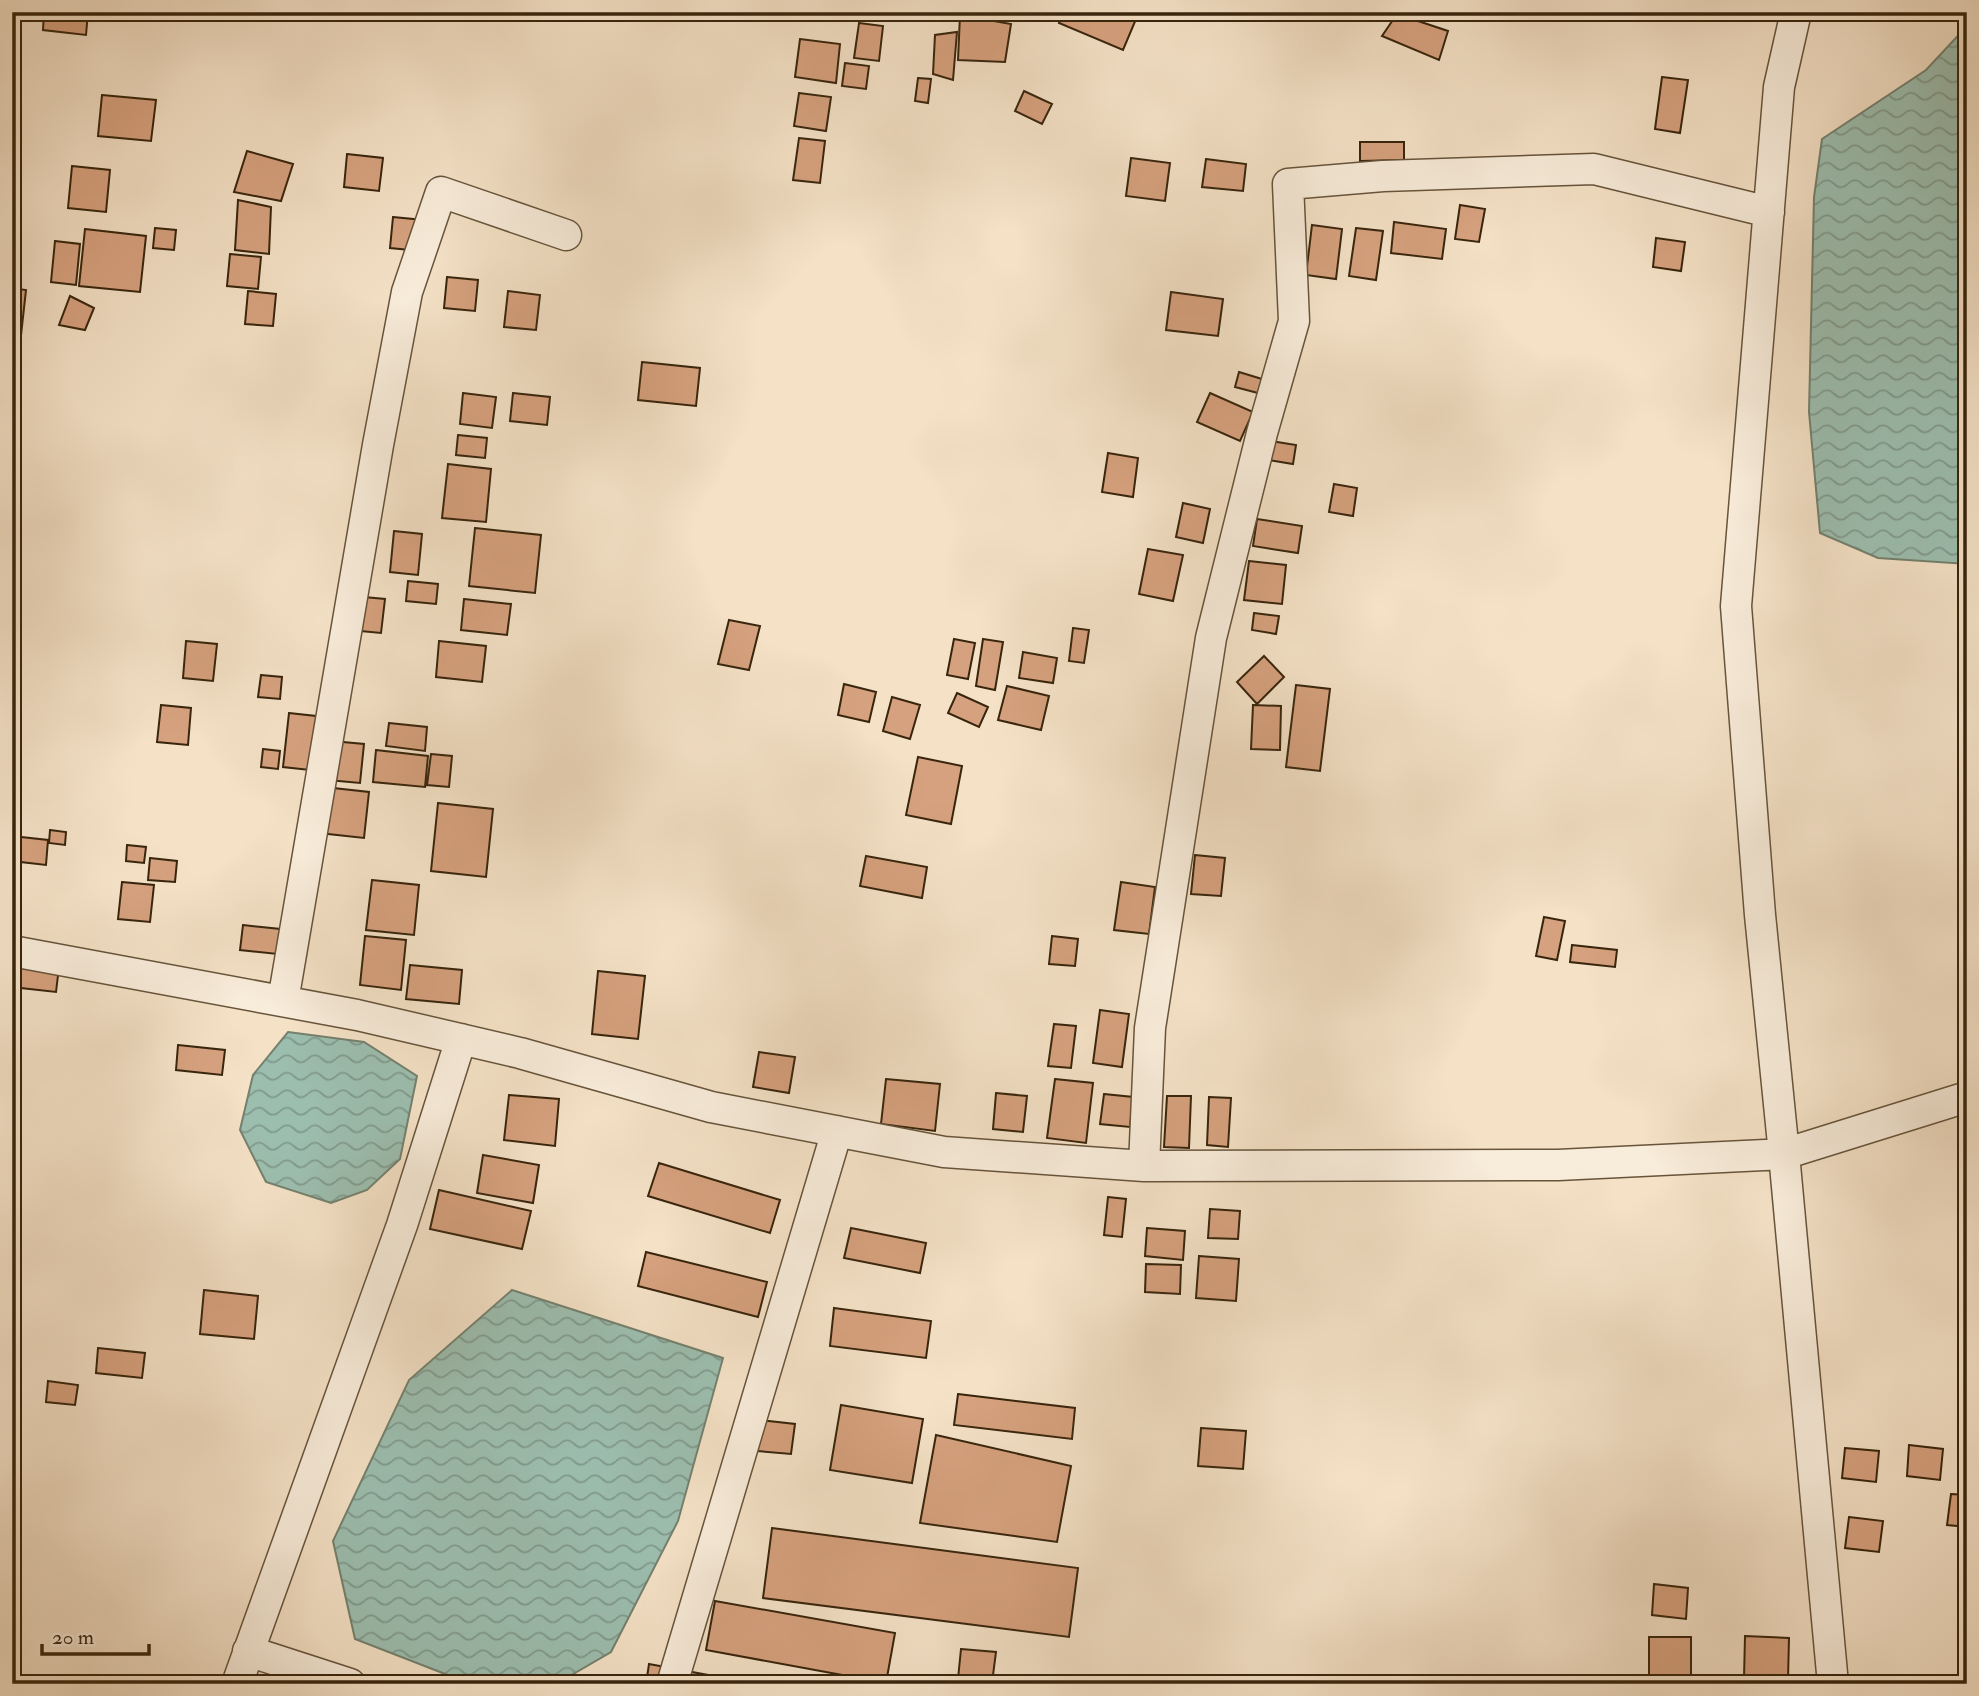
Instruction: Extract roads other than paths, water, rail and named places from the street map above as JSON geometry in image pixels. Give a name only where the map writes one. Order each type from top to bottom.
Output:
[{"type":"street","points":[[1796,12],[1779,87],[1736,606],[1760,915],[1833,1684]]},
{"type":"street","points":[[1144,1166],[1150,1028],[1211,638],[1262,433],[1294,321],[1289,184],[1383,176],[1594,169],[1769,212]]},
{"type":"street","points":[[283,1001],[378,445],[407,292],[441,192],[566,235]]},
{"type":"street","points":[[12,951],[357,1015],[520,1053],[711,1107],[944,1152],[1144,1166],[1558,1165],[1784,1154],[1967,1097]]},
{"type":"street","points":[[237,1684],[402,1225],[461,1039]]},
{"type":"street","points":[[672,1684],[837,1132]]},
{"type":"street","points":[[248,1651],[351,1684]]},
{"type":"water","points":[[1967,26],[1967,564],[1878,558],[1820,533],[1809,412],[1814,197],[1822,139],[1926,70]]},
{"type":"water","points":[[288,1032],[364,1042],[417,1076],[400,1159],[367,1190],[331,1203],[266,1182],[240,1130],[253,1075]]},
{"type":"water","points":[[512,1290],[723,1358],[678,1521],[611,1652],[556,1684],[481,1684],[458,1679],[355,1639],[333,1541],[409,1380]]}]
